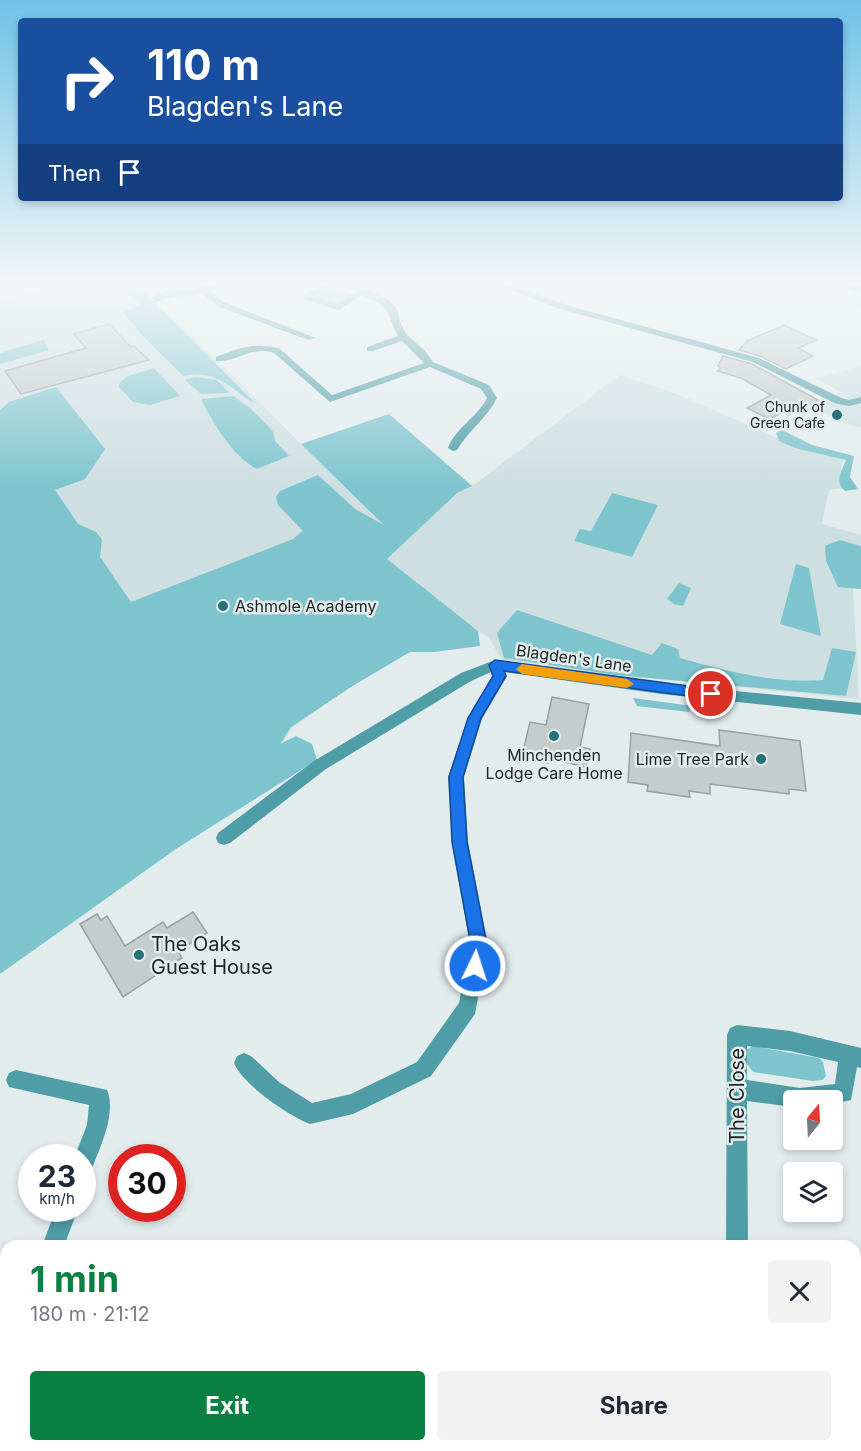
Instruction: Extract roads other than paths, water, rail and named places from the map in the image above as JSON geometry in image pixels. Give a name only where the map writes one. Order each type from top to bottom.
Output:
[{"type":"street","points":[[219,359],[235,354]]},
{"type":"street","points":[[280,354],[330,399],[430,364]]},
{"type":"street","points":[[423,354],[430,364],[485,387],[492,398],[488,409],[456,436],[453,448]]},
{"type":"street","points":[[735,354],[771,366],[828,397],[849,403],[861,400]]},
{"type":"street","points":[[244,1063],[273,1089],[310,1114],[353,1104],[424,1069],[468,1007],[479,945],[460,842],[456,777],[475,718],[500,676],[495,665]]},
{"type":"street","name":"Blagden's Lane","points":[[224,838],[320,765],[466,677],[495,665],[661,689],[861,708]]},
{"type":"street","name":"The Close","points":[[737,1240],[737,1035],[790,1041],[855,1057]]},
{"type":"street","points":[[737,1089],[800,1098],[844,1093],[855,1057]]},
{"type":"street","points":[[16,1080],[100,1097],[97,1125],[90,1144]]},
{"type":"street","points":[[55,1240],[62,1222]]},
{"type":"place","name":"Chunk of Green Cafe","points":[[837,415]]},
{"type":"place","name":"Ashmole Academy","points":[[223,606]]},
{"type":"place","name":"Minchenden Lodge Care Home","points":[[554,736]]},
{"type":"place","name":"Lime Tree Park","points":[[761,759]]},
{"type":"place","name":"The Oaks Guest House","points":[[139,955]]}]
